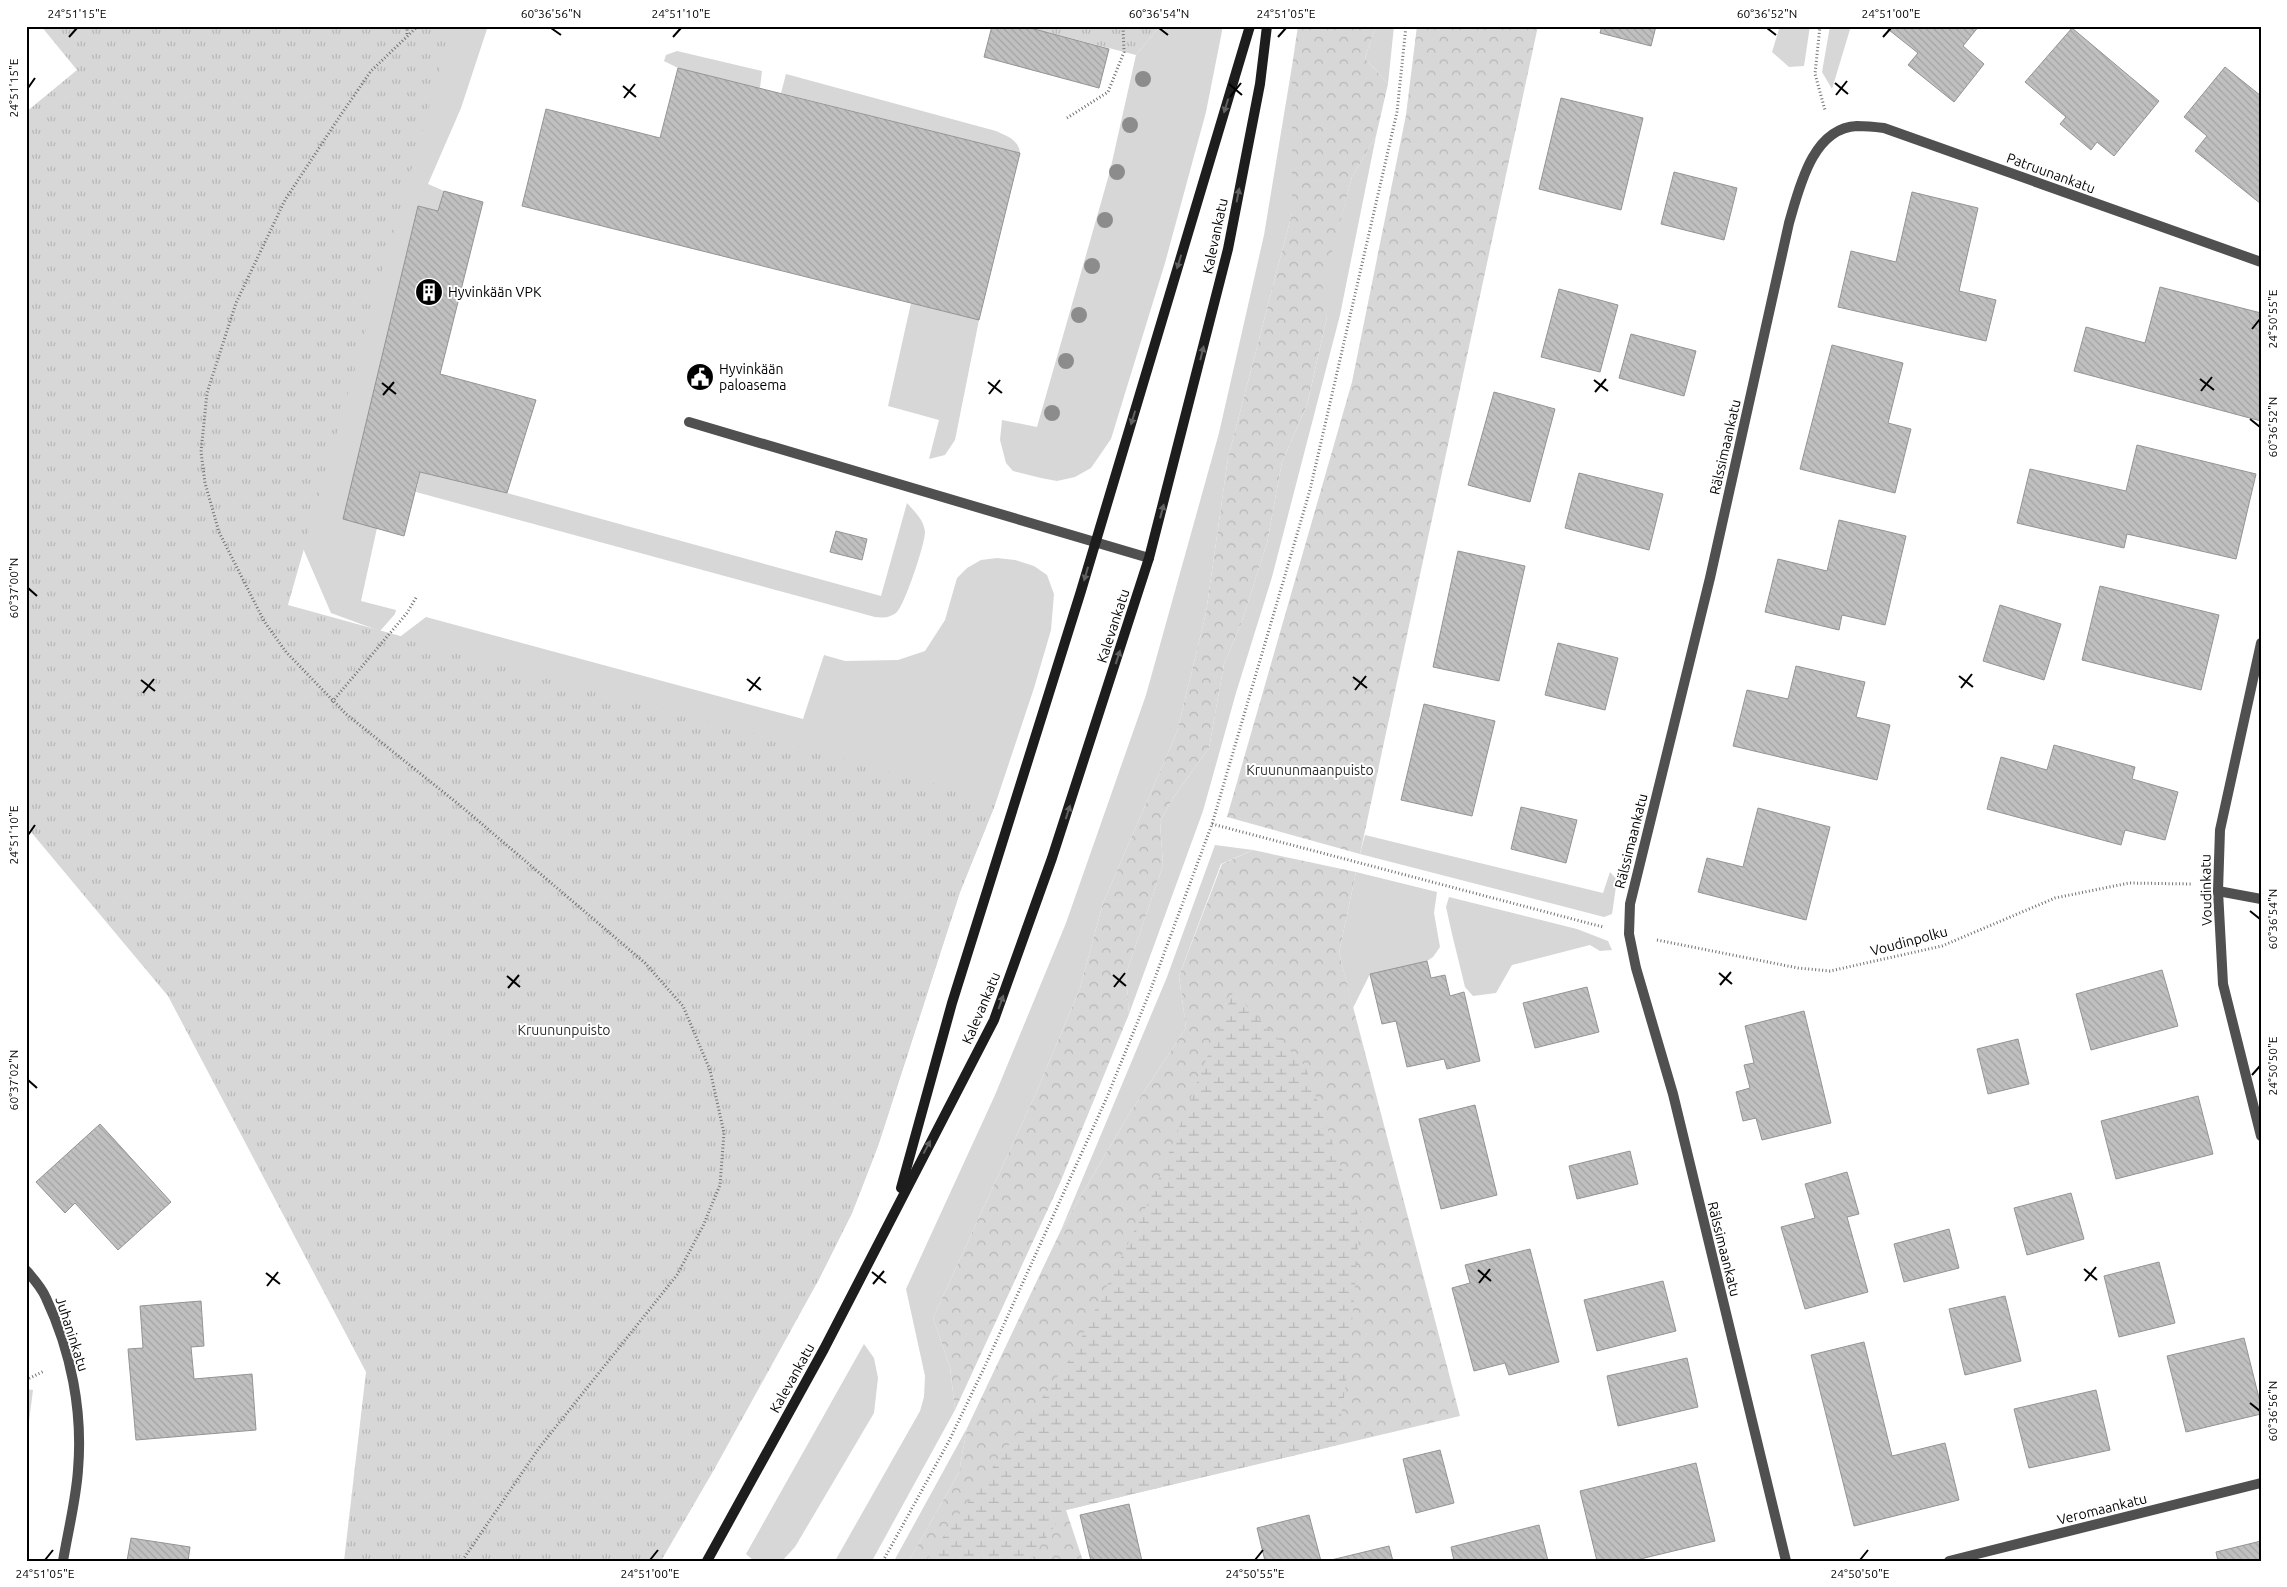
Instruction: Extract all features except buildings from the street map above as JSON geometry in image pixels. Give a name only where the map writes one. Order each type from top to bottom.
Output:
[{"type":"main road","name":"Kalevankatu","points":[[896,1206],[952,1004],[1096,542],[1250,26]]},
{"type":"main road","name":"Kalevankatu","points":[[707,1561],[828,1341],[896,1206],[994,1020],[1052,858],[1149,558],[1228,249],[1260,84],[1267,26]]},
{"type":"street","name":"Patruunankatu","points":[[1831,134],[1856,126],[1884,128],[2261,262]]},
{"type":"street","name":"Rälssimaankatu","points":[[1786,1561],[1672,1094],[1636,968],[1629,934],[1630,904],[1710,578],[1789,223],[1810,159],[1831,134]]},
{"type":"street","points":[[689,422],[1149,558]]},
{"type":"street","name":"Voudinkatu","points":[[2261,643],[2220,830],[2218,891],[2223,984],[2261,1136]]},
{"type":"street","points":[[2218,891],[2261,899]]},
{"type":"street","name":"Juhaninkatu","points":[[26,1270],[46,1296],[59,1331],[70,1365],[78,1418],[78,1470],[63,1561]]},
{"type":"street","name":"Veromaankatu","points":[[1949,1561],[2261,1483]]},
{"type":"path","points":[[407,26],[407,36]]},
{"type":"path","points":[[418,26],[372,71],[285,200],[236,303],[207,393],[201,452],[205,483],[219,532],[264,621],[286,652],[332,702],[462,807],[645,963],[683,1006],[710,1070],[724,1133],[720,1185],[703,1226],[677,1275],[539,1448],[462,1561]]},
{"type":"path","points":[[1067,118],[1108,92],[1124,52],[1123,26]]},
{"type":"path","points":[[883,1561],[949,1441],[1063,1196],[1108,1095],[1212,824],[1310,490],[1396,112],[1406,26]]},
{"type":"path","points":[[1820,26],[1815,74],[1831,134]]},
{"type":"path","points":[[332,702],[407,613],[417,596]]},
{"type":"path","name":"Voudinpolku","points":[[1212,824],[1629,934],[1798,968],[1830,970],[1942,946],[2055,898],[2129,884],[2193,884],[2218,891]]},
{"type":"green space","name":"Kruununpuisto","points":[[41,26],[452,26],[288,605],[932,783],[995,805],[960,892],[878,1146],[852,1213],[818,1281],[715,1468],[661,1561],[344,1561],[366,1372],[168,996],[26,826],[26,112],[77,70]]},
{"type":"green space","points":[[451,26],[488,26],[461,108],[428,184],[444,191],[438,211],[418,206],[377,528],[361,601],[396,610],[395,614],[380,631],[331,613],[299,539]]},
{"type":"green space","points":[[1023,26],[1160,26],[1136,55]]},
{"type":"green space","points":[[1160,26],[1223,26],[1206,112],[1165,263],[1111,439],[1091,468],[1075,477],[1057,481],[1013,471],[1006,463],[1000,440],[1002,420],[1037,427],[1110,171],[1136,55]]},
{"type":"green space","points":[[1298,26],[1376,26],[1365,58],[1388,84],[1376,136],[1352,177],[1320,298],[1327,317],[1307,405],[1282,462],[1267,543],[1241,624],[1224,664],[1209,748],[1173,798],[1160,821],[1163,865],[1126,974],[1129,1014],[1060,1183],[955,1410],[950,1367],[933,1318],[1036,1093],[1080,988],[1103,903],[1177,732],[1206,613],[1228,458],[1292,213],[1292,66]]},
{"type":"green space","points":[[1376,26],[1394,26],[1388,84],[1365,58]]},
{"type":"green space","name":"Kruununmaanpuisto","points":[[1417,26],[1538,26],[1360,854],[1227,817],[1352,382],[1406,115]]},
{"type":"green space","points":[[1780,26],[1810,26],[1804,66],[1789,67],[1772,52]]},
{"type":"green space","points":[[1830,26],[1851,26],[1832,89],[1822,72]]},
{"type":"green space","points":[[677,51],[762,71],[760,88],[678,68],[664,61],[666,55]]},
{"type":"green space","points":[[1292,66],[1292,213],[1228,458],[1206,613],[1177,732],[1103,903],[1080,988],[1036,1093],[933,1318],[950,1367],[955,1410],[872,1561],[835,1561],[920,1411],[924,1397],[925,1376],[906,1289],[995,1095],[1066,923],[1146,695],[1219,433],[1264,235]]},
{"type":"green space","points":[[786,74],[996,131],[1015,142],[1020,153],[781,93]]},
{"type":"green space","points":[[1376,136],[1340,315],[1272,577],[1236,693],[1203,811],[1129,1014],[1126,974],[1163,865],[1160,821],[1173,798],[1209,748],[1224,664],[1241,624],[1267,543],[1282,462],[1307,405],[1327,317],[1319,299],[1352,177]]},
{"type":"green space","points":[[911,303],[979,320],[955,440],[945,455],[929,459],[939,420],[888,406]]},
{"type":"green space","points":[[420,472],[507,493],[881,596],[907,503],[921,520],[925,532],[914,574],[901,607],[892,615],[875,617],[416,492]]},
{"type":"green space","points":[[997,558],[1015,560],[1034,566],[1047,575],[1054,594],[1051,630],[995,805],[960,892],[878,1146],[852,1213],[818,1281],[397,639],[426,617],[803,719],[824,655],[845,661],[898,660],[925,651],[945,620],[957,578],[967,568],[981,560]]},
{"type":"green space","points":[[1365,835],[1603,893],[1610,872],[1617,880],[1612,914],[1604,917],[1360,854]]},
{"type":"green space","points":[[1215,845],[1253,850],[1221,864],[1179,976],[1186,1028],[1129,1114],[1061,1230],[1167,977]]},
{"type":"green space","points":[[1253,850],[1356,872],[1339,953],[1460,1416],[1066,1510],[1083,1561],[909,1561],[959,1472],[967,1428],[1061,1230],[1129,1114],[1186,1028],[1179,976],[1222,864]]},
{"type":"green space","points":[[1356,872],[1437,892],[1434,913],[1440,947],[1433,957],[1427,961],[1370,974],[1353,1008],[1339,953]]},
{"type":"green space","points":[[1449,897],[1577,929],[1608,941],[1612,950],[1600,951],[1590,945],[1512,965],[1496,993],[1473,996],[1465,987],[1452,934],[1446,907]]},
{"type":"green space","points":[[1233,992],[1305,1066],[1360,1220],[1349,1362],[1337,1445],[1066,1510],[1030,1561],[926,1561],[1072,1356],[1153,1193]]},
{"type":"green space","points":[[864,1344],[874,1358],[878,1378],[874,1413],[795,1547],[782,1561],[754,1561],[746,1554]]},
{"type":"green space","points":[[26,1389],[33,1390],[26,1445]]},
{"type":"green space","points":[[967,1428],[959,1472],[909,1561],[894,1561]]},
{"type":"place","name":"Hyvinkään VPK","points":[[429,292]]},
{"type":"place","name":"Hyvinkään paloasema","points":[[700,377]]}]
